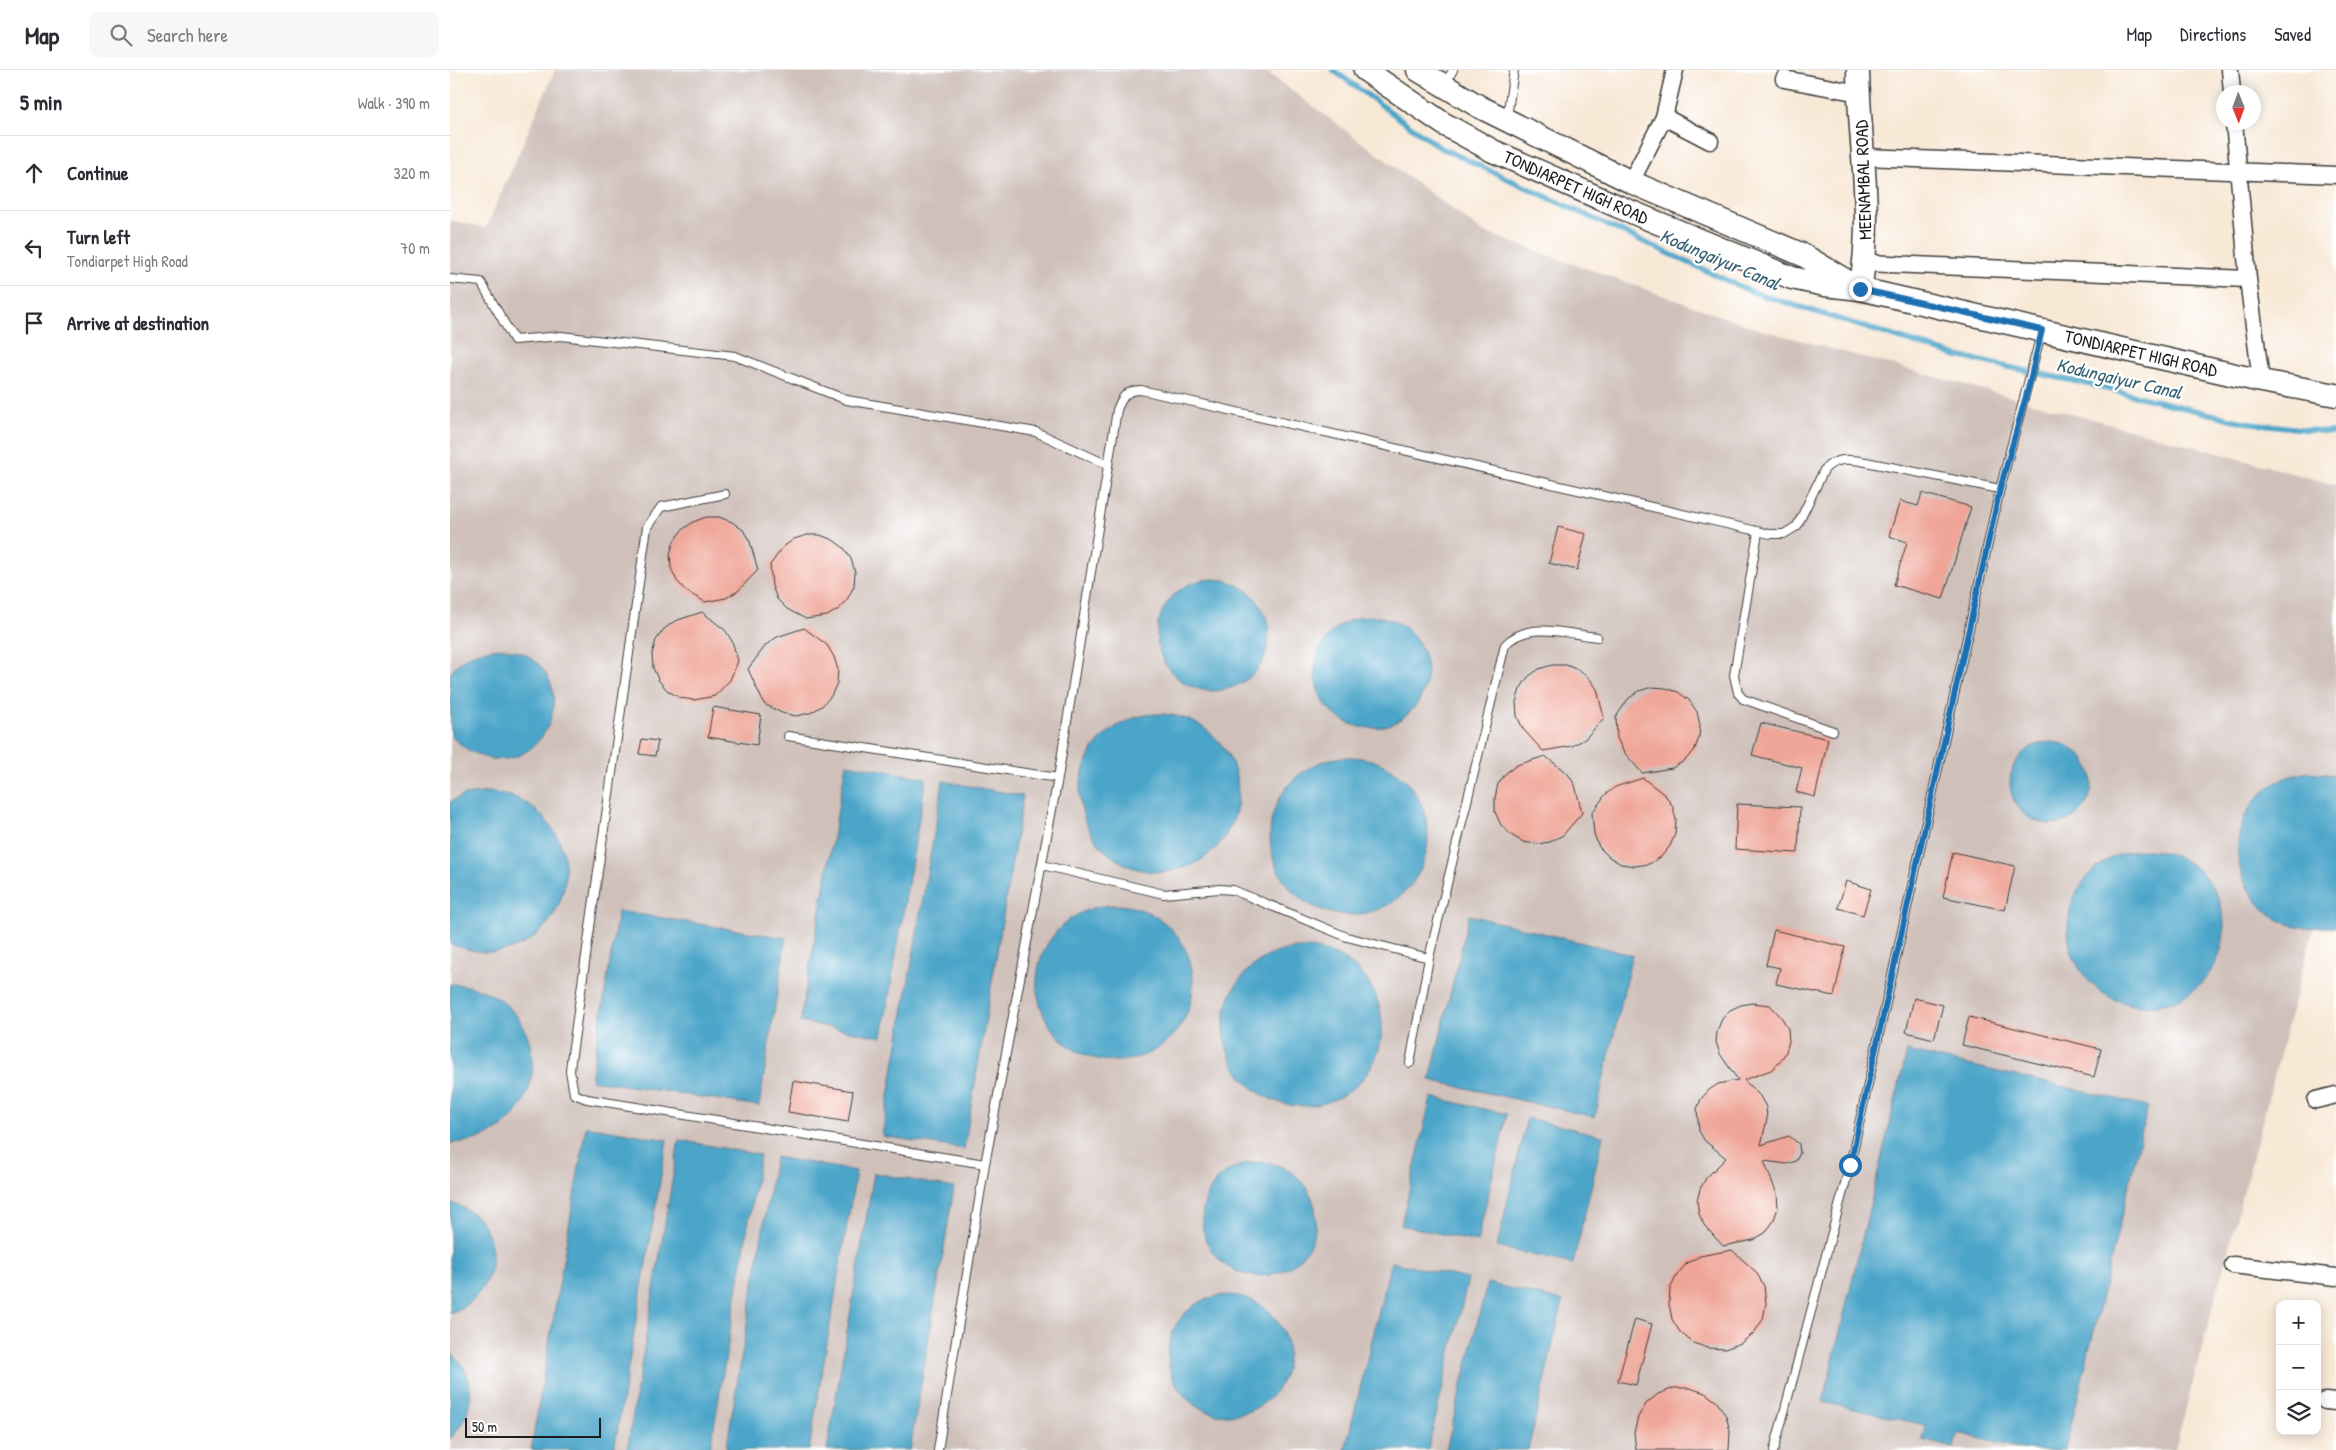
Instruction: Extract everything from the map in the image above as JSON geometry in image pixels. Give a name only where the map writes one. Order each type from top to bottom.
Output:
[{"type":"main road","name":"TONDIARPET HIGH ROAD","points":[[1365,70],[1444,124],[1493,151],[1617,206],[1792,278],[1824,286],[1860,289],[2261,381],[2336,395]]},
{"type":"main road","name":"TONDIARPET HIGH ROAD","points":[[1418,70],[1448,78],[1506,120],[1631,182],[1803,255],[1860,289]]},
{"type":"main road","name":"MEENAMBAL ROAD","points":[[1858,70],[1864,158],[1865,263],[1860,289]]},
{"type":"street","points":[[1631,182],[1664,117],[1676,70]]},
{"type":"street","points":[[2230,70],[2231,85]]},
{"type":"street","points":[[1784,79],[1859,94]]},
{"type":"street","points":[[1664,117],[1710,141]]},
{"type":"street","points":[[2235,130],[2248,279],[2261,381]]},
{"type":"street","points":[[1864,158],[2336,175]]},
{"type":"street","points":[[1865,263],[2248,279]]},
{"type":"street","points":[[2316,1100],[2336,1095]]},
{"type":"street","points":[[2233,1265],[2336,1277]]},
{"type":"lane","points":[[1506,120],[1514,70]]},
{"type":"lane","points":[[450,279],[481,282],[514,340],[560,336],[736,356],[846,400],[1036,432],[1108,465]]},
{"type":"lane","points":[[1774,1450],[1850,1165],[2000,489],[2028,389],[2042,330]]},
{"type":"lane","points":[[938,1450],[985,1164],[1058,778],[1116,410],[1122,398],[1130,391],[1141,390],[1777,535],[1791,531],[1797,526],[1824,470],[1830,464],[1839,461],[1850,459],[2000,489]]},
{"type":"lane","points":[[725,494],[661,507],[647,528],[571,1060],[571,1084],[574,1094],[587,1099],[985,1164]]},
{"type":"lane","points":[[1758,532],[1734,675],[1738,694],[1743,699],[1833,731]]},
{"type":"lane","points":[[1410,1063],[1429,958],[1505,645],[1511,638],[1526,630],[1597,637]]},
{"type":"lane","points":[[788,736],[1058,778]]},
{"type":"lane","points":[[1042,864],[1156,893],[1219,889],[1233,890],[1347,937],[1429,958]]},
{"type":"shaded area","points":[[555,70],[1264,70],[1483,232],[1755,328],[2336,485],[2336,843],[2175,1450],[450,1450],[450,220],[486,228]]},
{"type":"water","points":[[1213,579],[1224,580],[1234,584],[1252,596],[1264,614],[1268,624],[1268,646],[1264,656],[1252,674],[1234,686],[1224,690],[1213,691],[1202,690],[1192,686],[1174,674],[1162,656],[1158,646],[1157,635],[1158,624],[1162,614],[1174,596],[1192,584],[1202,580]]},
{"type":"water","points":[[1371,616],[1392,621],[1410,633],[1422,651],[1427,672],[1422,693],[1410,711],[1392,723],[1371,728],[1350,723],[1332,711],[1320,693],[1315,672],[1320,651],[1332,633],[1350,621]]},
{"type":"water","points":[[504,648],[523,653],[544,670],[553,692],[552,715],[542,736],[526,752],[504,759],[478,755],[451,736],[450,674],[467,657],[481,651]]},
{"type":"water","points":[[1159,714],[1189,720],[1215,737],[1232,763],[1238,793],[1232,823],[1215,849],[1189,866],[1159,872],[1129,866],[1103,849],[1086,823],[1080,793],[1086,763],[1103,737],[1129,720]]},
{"type":"water","points":[[2051,742],[2067,745],[2080,754],[2089,767],[2092,783],[2089,799],[2080,812],[2067,821],[2051,824],[2035,821],[2022,812],[2013,799],[2010,783],[2013,767],[2022,754],[2035,745]]},
{"type":"water","points":[[1349,757],[1379,763],[1405,780],[1422,806],[1428,836],[1422,866],[1405,892],[1379,909],[1349,915],[1319,909],[1293,892],[1276,866],[1270,836],[1276,806],[1293,780],[1319,763]]},
{"type":"water","points":[[846,764],[926,778],[882,1037],[800,1022]]},
{"type":"water","points":[[2307,772],[2336,775],[2335,927],[2304,927],[2286,923],[2273,917],[2256,900],[2246,885],[2240,868],[2239,834],[2244,818],[2253,803],[2265,790],[2281,780]]},
{"type":"water","points":[[943,781],[1023,796],[964,1149],[882,1136]]},
{"type":"water","points":[[490,792],[516,798],[538,812],[549,824],[560,843],[565,863],[565,884],[559,904],[549,922],[534,937],[516,947],[494,952],[472,950],[450,944],[450,802],[464,795]]},
{"type":"water","points":[[2138,850],[2154,850],[2169,853],[2183,859],[2206,878],[2215,891],[2221,905],[2224,928],[2223,943],[2215,965],[2196,988],[2183,997],[2169,1003],[2154,1006],[2138,1006],[2123,1003],[2109,997],[2086,978],[2077,965],[2071,951],[2068,936],[2068,920],[2071,905],[2077,891],[2096,868],[2109,859],[2123,853]]},
{"type":"water","points":[[1107,905],[1123,905],[1138,908],[1152,914],[1175,933],[1184,946],[1190,960],[1193,983],[1192,998],[1184,1020],[1165,1043],[1152,1052],[1138,1058],[1123,1061],[1107,1061],[1092,1058],[1078,1052],[1055,1033],[1046,1020],[1040,1006],[1037,991],[1037,975],[1040,960],[1046,946],[1065,923],[1078,914],[1092,908]]},
{"type":"water","points":[[618,911],[786,938],[759,1106],[591,1080]]},
{"type":"water","points":[[1469,915],[1632,955],[1595,1117],[1430,1080]]},
{"type":"water","points":[[1303,948],[1333,954],[1359,971],[1376,997],[1382,1027],[1376,1057],[1359,1083],[1333,1100],[1303,1106],[1273,1100],[1247,1083],[1230,1057],[1224,1027],[1230,997],[1247,971],[1273,954]]},
{"type":"water","points":[[450,984],[486,992],[512,1010],[527,1036],[532,1064],[527,1093],[512,1118],[486,1136],[450,1143]]},
{"type":"water","points":[[1907,1051],[2148,1106],[2065,1450],[2026,1450],[1958,1433],[1954,1448],[1922,1440],[1925,1425],[1823,1402]]},
{"type":"water","points":[[1431,1097],[1507,1114],[1477,1242],[1401,1225]]},
{"type":"water","points":[[1527,1118],[1603,1136],[1573,1264],[1497,1247]]},
{"type":"water","points":[[586,1126],[667,1140],[614,1450],[531,1450]]},
{"type":"water","points":[[679,1140],[760,1155],[710,1450],[627,1450]]},
{"type":"water","points":[[775,1157],[856,1171],[809,1450],[726,1450]]},
{"type":"water","points":[[1259,1162],[1281,1166],[1299,1179],[1312,1197],[1316,1219],[1312,1241],[1299,1259],[1281,1272],[1259,1276],[1237,1272],[1219,1259],[1206,1241],[1202,1219],[1206,1197],[1219,1179],[1237,1166]]},
{"type":"water","points":[[874,1173],[954,1188],[910,1450],[827,1450]]},
{"type":"water","points":[[450,1203],[468,1210],[482,1223],[489,1238],[492,1255],[489,1273],[482,1289],[468,1303],[450,1313]]},
{"type":"water","points":[[1391,1262],[1468,1279],[1428,1450],[1345,1450]]},
{"type":"water","points":[[1487,1283],[1563,1301],[1528,1450],[1446,1450]]},
{"type":"water","points":[[1228,1295],[1240,1296],[1251,1300],[1261,1305],[1270,1313],[1278,1322],[1283,1332],[1287,1343],[1287,1367],[1283,1378],[1278,1388],[1270,1397],[1261,1405],[1251,1410],[1240,1414],[1228,1415],[1216,1414],[1205,1410],[1195,1405],[1186,1397],[1178,1388],[1173,1378],[1169,1367],[1168,1355],[1169,1343],[1173,1332],[1178,1322],[1186,1313],[1195,1305],[1205,1300],[1216,1296]]},
{"type":"water","points":[[450,1351],[466,1371],[470,1395],[465,1418],[450,1439]]},
{"type":"building","points":[[1922,493],[1971,507],[1943,599],[1894,585],[1907,542],[1889,536],[1900,501],[1918,506]]},
{"type":"building","points":[[706,517],[719,517],[732,522],[743,530],[750,542],[758,570],[738,591],[726,598],[705,602],[686,591],[677,581],[671,568],[670,554],[674,541],[682,530],[693,522]]},
{"type":"building","points":[[1558,527],[1586,534],[1577,570],[1549,563]]},
{"type":"building","points":[[807,535],[820,535],[833,540],[844,548],[851,559],[855,572],[854,586],[848,598],[839,609],[827,616],[806,619],[787,609],[777,599],[772,586],[770,565],[783,547],[794,539]]},
{"type":"building","points":[[702,612],[725,630],[732,641],[738,661],[730,680],[715,696],[694,700],[680,698],[668,691],[659,681],[653,668],[652,654],[656,640],[664,629],[675,621]]},
{"type":"building","points":[[804,628],[827,645],[834,657],[838,670],[837,683],[831,696],[822,706],[810,713],[796,716],[782,713],[764,704],[748,669],[766,645],[777,637]]},
{"type":"building","points":[[1552,665],[1566,665],[1578,670],[1589,678],[1597,689],[1604,718],[1585,739],[1572,746],[1543,751],[1523,729],[1517,716],[1516,702],[1520,689],[1528,677],[1539,669]]},
{"type":"building","points":[[1652,687],[1678,692],[1689,700],[1697,712],[1700,725],[1699,738],[1694,751],[1684,761],[1672,768],[1642,773],[1623,751],[1617,738],[1616,717],[1628,699],[1639,691]]},
{"type":"building","points":[[713,707],[761,715],[757,745],[708,737]]},
{"type":"building","points":[[1761,723],[1828,739],[1815,797],[1796,792],[1802,768],[1752,755]]},
{"type":"building","points":[[642,739],[658,741],[655,756],[639,754]]},
{"type":"building","points":[[1545,756],[1568,774],[1575,785],[1582,813],[1563,835],[1550,842],[1537,844],[1523,842],[1511,835],[1501,825],[1495,812],[1498,784],[1506,773],[1517,765]]},
{"type":"building","points":[[1643,778],[1666,796],[1673,807],[1676,820],[1675,834],[1670,846],[1661,857],[1649,864],[1635,866],[1621,864],[1609,857],[1599,847],[1594,834],[1592,813],[1605,795],[1615,787]]},
{"type":"building","points":[[1737,804],[1800,807],[1798,853],[1735,849]]},
{"type":"building","points":[[1953,852],[2015,866],[2005,910],[1943,897]]},
{"type":"building","points":[[1846,881],[1871,889],[1863,915],[1838,908]]},
{"type":"building","points":[[1774,930],[1845,947],[1834,996],[1776,984],[1780,968],[1766,965]]},
{"type":"building","points":[[1914,998],[1943,1005],[1934,1039],[1906,1032]]},
{"type":"building","points":[[1752,1003],[1770,1005],[1782,1018],[1788,1029],[1789,1041],[1786,1052],[1780,1062],[1771,1070],[1744,1080],[1760,1096],[1766,1107],[1767,1119],[1761,1145],[1789,1136],[1799,1144],[1800,1153],[1796,1161],[1787,1164],[1764,1161],[1777,1194],[1778,1208],[1773,1222],[1765,1233],[1753,1240],[1723,1246],[1704,1225],[1699,1214],[1697,1201],[1700,1189],[1706,1178],[1726,1158],[1705,1141],[1699,1131],[1697,1109],[1701,1099],[1709,1090],[1718,1084],[1738,1080],[1720,1054],[1716,1042],[1717,1031],[1722,1019],[1730,1010]]},
{"type":"building","points":[[1969,1017],[2101,1049],[2094,1077],[1962,1045]]},
{"type":"building","points":[[793,1081],[853,1091],[848,1122],[788,1112]]},
{"type":"building","points":[[1732,1250],[1756,1272],[1764,1286],[1766,1303],[1763,1319],[1754,1333],[1741,1343],[1725,1349],[1708,1348],[1693,1343],[1680,1332],[1672,1319],[1669,1304],[1670,1289],[1677,1275],[1687,1263],[1700,1256]]},
{"type":"building","points":[[1635,1319],[1652,1324],[1636,1385],[1618,1381]]},
{"type":"building","points":[[1674,1388],[1690,1388],[1705,1393],[1717,1402],[1726,1416],[1730,1431],[1729,1450],[1636,1450],[1634,1433],[1638,1417],[1646,1404],[1658,1394]]},
{"type":"waterway","name":"Kodungaiyur Canal","points":[[1333,70],[1439,147],[1752,292],[1957,356],[2083,383],[2243,422],[2336,433]]},
{"type":"route","points":[[1850,1165],[2000,489],[2028,389],[2042,330],[1860,289]]}]
